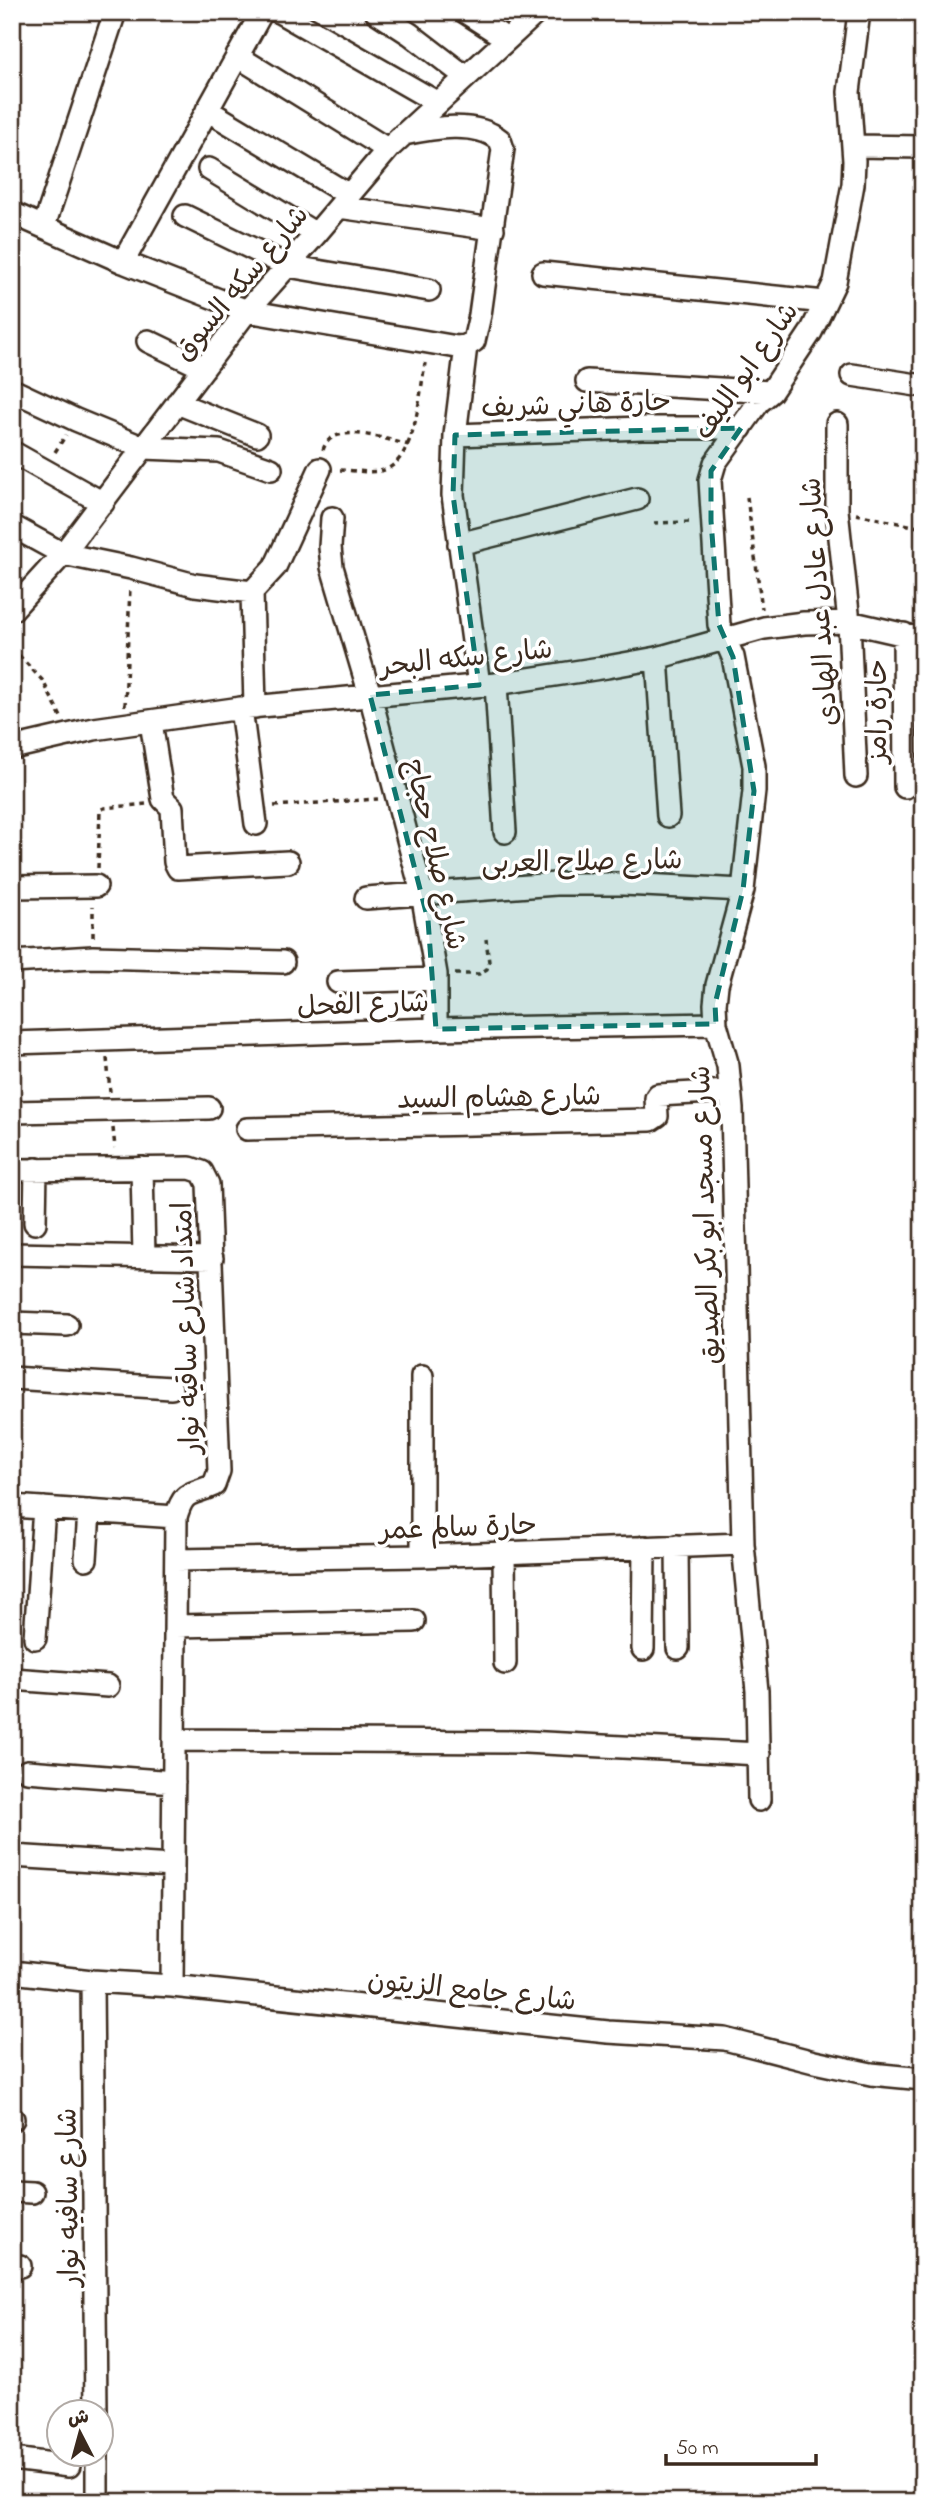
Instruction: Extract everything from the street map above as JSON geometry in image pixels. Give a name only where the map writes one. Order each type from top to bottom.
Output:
[{"type":"street","points":[[44,226],[115,12]]},
{"type":"street","points":[[123,262],[262,12]]},
{"type":"street","points":[[279,12],[438,103]]},
{"type":"street","points":[[376,12],[466,77]]},
{"type":"street","points":[[465,12],[508,39]]},
{"type":"street","name":"شارع سكه السوق","points":[[12,610],[21,587],[63,554],[247,311],[387,149],[537,12]]},
{"type":"street","name":"شارع ابو الليف","points":[[724,638],[719,625],[711,521],[711,471],[758,402],[771,392],[811,332],[839,270],[853,184],[854,146],[849,92],[859,12]]},
{"type":"street","points":[[237,56],[387,149]]},
{"type":"street","points":[[207,110],[344,201],[493,229]]},
{"type":"street","points":[[12,214],[247,311],[466,346],[474,341],[480,315],[503,149],[500,140],[484,131],[440,127],[404,134]]},
{"type":"street","points":[[854,146],[923,147]]},
{"type":"street","points":[[209,169],[316,234]]},
{"type":"street","points":[[185,216],[288,266],[429,290]]},
{"type":"street","points":[[542,273],[825,302]]},
{"type":"street","points":[[148,341],[204,368]]},
{"type":"street","points":[[466,346],[455,435],[453,495],[459,544],[488,684],[505,832]]},
{"type":"street","points":[[852,375],[923,386]]},
{"type":"street","points":[[587,381],[771,392]]},
{"type":"street","points":[[12,390],[144,448],[219,452],[271,469]]},
{"type":"street","points":[[177,404],[257,435]]},
{"type":"street","name":"شارع عادل عبد الهادى","points":[[837,424],[837,510],[849,622],[856,776]]},
{"type":"street","name":"حارة هاني شريف","points":[[455,435],[642,428],[741,428]]},
{"type":"street","points":[[12,452],[103,503]]},
{"type":"street","points":[[255,816],[248,708],[252,592],[275,567],[320,469]]},
{"type":"street","points":[[459,544],[637,499]]},
{"type":"street","name":"شارع صلاح حجاج","points":[[332,518],[332,567],[370,695],[422,893],[436,977],[436,1029]]},
{"type":"street","points":[[12,526],[63,554],[195,585],[252,592]]},
{"type":"street","name":"شارع سكه البحر","points":[[12,748],[94,729],[248,708],[488,684],[657,657],[764,628],[804,623],[849,622],[914,637]]},
{"type":"street","name":"حارة رامز","points":[[905,787],[914,637]]},
{"type":"street","name":"شارع مسجد ابو بكر الصديق","points":[[724,638],[733,657],[754,766],[754,791],[743,890],[717,985],[716,1024],[725,1049],[730,1091],[743,1544],[757,1691],[759,1800]]},
{"type":"street","points":[[657,657],[668,816]]},
{"type":"street","points":[[151,723],[164,802],[172,806],[175,866],[178,868],[288,862]]},
{"type":"street","name":"شارع صلاح العربى","points":[[366,898],[556,884],[623,884],[743,890]]},
{"type":"street","points":[[12,887],[96,886]]},
{"type":"street","points":[[12,962],[93,957],[283,962]]},
{"type":"street","points":[[338,982],[436,977]]},
{"type":"street","name":"شارع الفحل","points":[[12,1043],[436,1029],[716,1024]]},
{"type":"street","name":"شارع هشام السيد","points":[[247,1129],[651,1121],[657,1116],[658,1095],[730,1091]]},
{"type":"street","points":[[12,1112],[209,1108]]},
{"type":"street","points":[[142,1168],[144,1256]]},
{"type":"street","name":"امتداد شارع ساقيه نوار","points":[[12,1170],[190,1168],[201,1172],[208,1184],[219,1471],[214,1485],[186,1495],[180,1503],[176,1517]]},
{"type":"street","points":[[35,1223],[36,1169]]},
{"type":"street","points":[[12,1254],[212,1258]]},
{"type":"street","points":[[12,1323],[67,1325]]},
{"type":"street","points":[[422,1376],[422,1556]]},
{"type":"street","points":[[12,1378],[171,1388]]},
{"type":"street","points":[[12,1506],[176,1517],[172,1986]]},
{"type":"street","points":[[35,1638],[44,1508]]},
{"type":"street","points":[[86,1559],[89,1511]]},
{"type":"street","name":"حارة سالم عمر","points":[[176,1560],[422,1556],[743,1544]]},
{"type":"street","points":[[643,1649],[644,1546]]},
{"type":"street","points":[[677,1546],[678,1648]]},
{"type":"street","points":[[504,1553],[505,1663]]},
{"type":"street","points":[[176,1626],[414,1621]]},
{"type":"street","points":[[12,1679],[108,1686]]},
{"type":"street","points":[[174,1740],[511,1741],[759,1754]]},
{"type":"street","points":[[27,1771],[174,1782]]},
{"type":"street","points":[[12,1856],[172,1866]]},
{"type":"street","name":"شارع جامع الزيتون","points":[[12,1972],[608,2032],[725,2039],[871,2074],[923,2079]]},
{"type":"street","name":"شارع سافيه نوار","points":[[92,1980],[96,2398]]},
{"type":"street","points":[[12,2459],[46,2463]]},
{"type":"street","points":[[96,2468],[97,2502]]},
{"type":"path","points":[[320,469],[383,471],[396,463],[409,445],[429,342]]},
{"type":"path","points":[[45,469],[76,420]]},
{"type":"path","points":[[334,435],[355,433],[409,445]]},
{"type":"path","points":[[747,497],[764,628]]},
{"type":"path","points":[[837,510],[923,528]]},
{"type":"path","points":[[654,523],[711,521]]},
{"type":"path","points":[[124,726],[131,568]]},
{"type":"path","points":[[12,648],[43,681],[61,718],[66,736]]},
{"type":"path","points":[[255,816],[396,798]]},
{"type":"path","points":[[93,957],[93,908],[100,810],[164,802]]},
{"type":"path","points":[[436,977],[479,974],[487,969],[489,962],[486,939]]},
{"type":"highlighted area","points":[[741,428],[711,471],[711,521],[719,625],[733,657],[754,791],[743,890],[715,1004],[716,1024],[436,1029],[428,920],[370,695],[479,685],[453,495],[455,435]]}]
